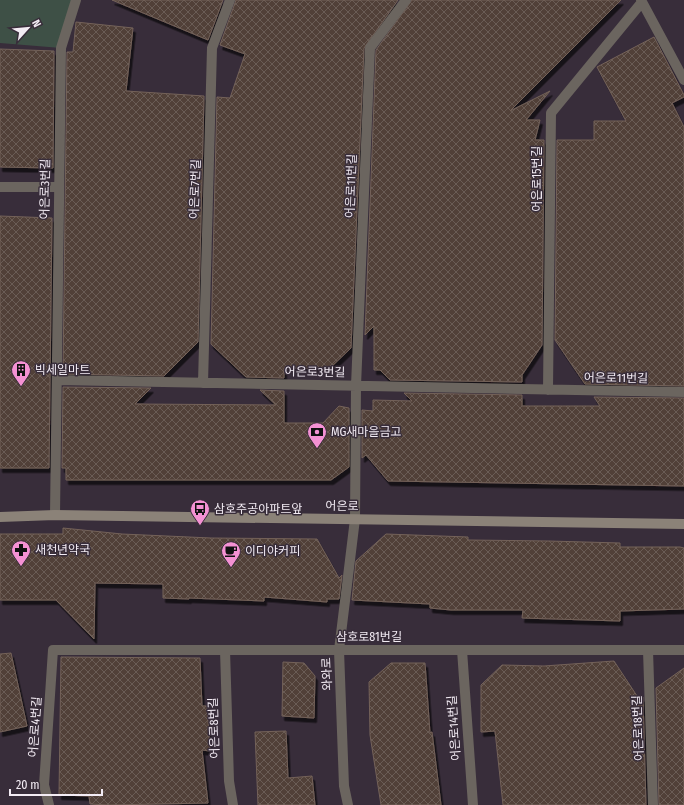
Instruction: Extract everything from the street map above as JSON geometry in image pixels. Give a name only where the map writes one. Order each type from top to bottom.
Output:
[{"type":"main road","name":"어은로","points":[[0,517],[55,515],[684,524]]},
{"type":"street","name":"어은로3번길","points":[[55,515],[58,187],[61,48],[76,0]]},
{"type":"street","name":"어은로7번길","points":[[203,383],[212,48],[230,0]]},
{"type":"street","name":"어은로11번길","points":[[355,519],[356,386],[370,48],[406,0]]},
{"type":"street","points":[[642,1],[684,80]]},
{"type":"street","name":"어은로15번길","points":[[548,390],[551,113],[642,1]]},
{"type":"street","points":[[0,187],[58,187]]},
{"type":"street","name":"어은로3번길","points":[[57,380],[356,386]]},
{"type":"street","name":"어은로11번길","points":[[356,386],[684,392]]},
{"type":"street","name":"와와로","points":[[348,805],[344,786],[339,650],[355,519]]},
{"type":"street","name":"삼호로81번길","points":[[53,650],[684,650]]},
{"type":"street","name":"어은로4번길","points":[[49,805],[44,785],[53,650]]},
{"type":"street","name":"어은로8번길","points":[[225,650],[229,781],[233,805]]},
{"type":"street","name":"어은로14번길","points":[[462,650],[473,805]]},
{"type":"street","name":"어은로18번길","points":[[648,650],[653,805]]},
{"type":"green space","points":[[0,0],[76,0],[61,48],[0,43]]},
{"type":"building","points":[[112,0],[223,0],[208,40]]},
{"type":"building","points":[[236,0],[398,0],[364,48],[351,348],[329,369],[284,368],[284,378],[246,377],[211,344],[217,97],[230,98],[245,54],[220,45]]},
{"type":"building","points":[[412,0],[621,0],[510,111],[550,91],[526,120],[540,120],[535,140],[544,140],[542,345],[522,375],[522,382],[390,380],[380,370],[374,370],[374,326],[365,335],[376,50]]},
{"type":"building","points":[[76,22],[133,28],[126,91],[204,96],[198,342],[164,376],[63,374],[67,52],[73,52]]},
{"type":"building","points":[[654,37],[684,95],[684,97],[672,103],[684,127],[684,386],[585,384],[555,340],[557,140],[594,140],[594,121],[626,121],[597,67]]},
{"type":"building","points":[[0,49],[54,51],[53,168],[0,167]]},
{"type":"building","points":[[0,216],[52,218],[49,468],[0,468]]},
{"type":"building","points":[[63,387],[151,388],[135,404],[276,405],[260,390],[284,391],[284,423],[323,423],[339,406],[349,408],[349,467],[331,480],[66,480],[66,468],[62,468]]},
{"type":"building","points":[[404,393],[522,395],[522,406],[600,406],[594,397],[684,398],[684,486],[388,481],[366,455],[362,458],[362,410],[373,411],[373,400],[412,401]]},
{"type":"building","points":[[63,528],[122,534],[211,538],[317,539],[339,578],[342,575],[339,599],[327,599],[327,602],[264,597],[264,601],[163,598],[163,584],[95,583],[94,639],[56,600],[0,600],[0,534],[63,534]]},
{"type":"building","points":[[386,534],[468,537],[468,540],[620,543],[620,547],[684,548],[684,609],[620,611],[620,621],[522,618],[523,610],[451,610],[430,608],[430,604],[352,600],[356,561]]},
{"type":"building","points":[[11,653],[27,726],[0,732],[0,654]]},
{"type":"building","points":[[61,657],[200,658],[202,706],[207,706],[210,751],[202,750],[208,803],[108,805],[90,804],[89,796],[59,795]]},
{"type":"building","points":[[614,661],[639,699],[643,697],[646,805],[503,805],[495,731],[481,732],[481,685],[502,665],[544,666]]},
{"type":"building","points":[[283,662],[304,663],[315,676],[314,718],[282,716]]},
{"type":"building","points":[[391,663],[425,663],[430,733],[432,732],[441,805],[381,805],[370,735],[369,682]]},
{"type":"building","points":[[684,668],[684,805],[659,805],[656,688]]},
{"type":"building","points":[[286,731],[288,778],[312,776],[315,805],[258,805],[255,732]]},
{"type":"place","name":"빅세일마트","points":[[21,387]]},
{"type":"place","name":"MG새마을금고","points":[[317,449]]},
{"type":"place","name":"삼호주공아파트앞","points":[[200,526]]},
{"type":"place","name":"새천년약국","points":[[21,567]]},
{"type":"place","name":"이디야커피","points":[[231,568]]}]
